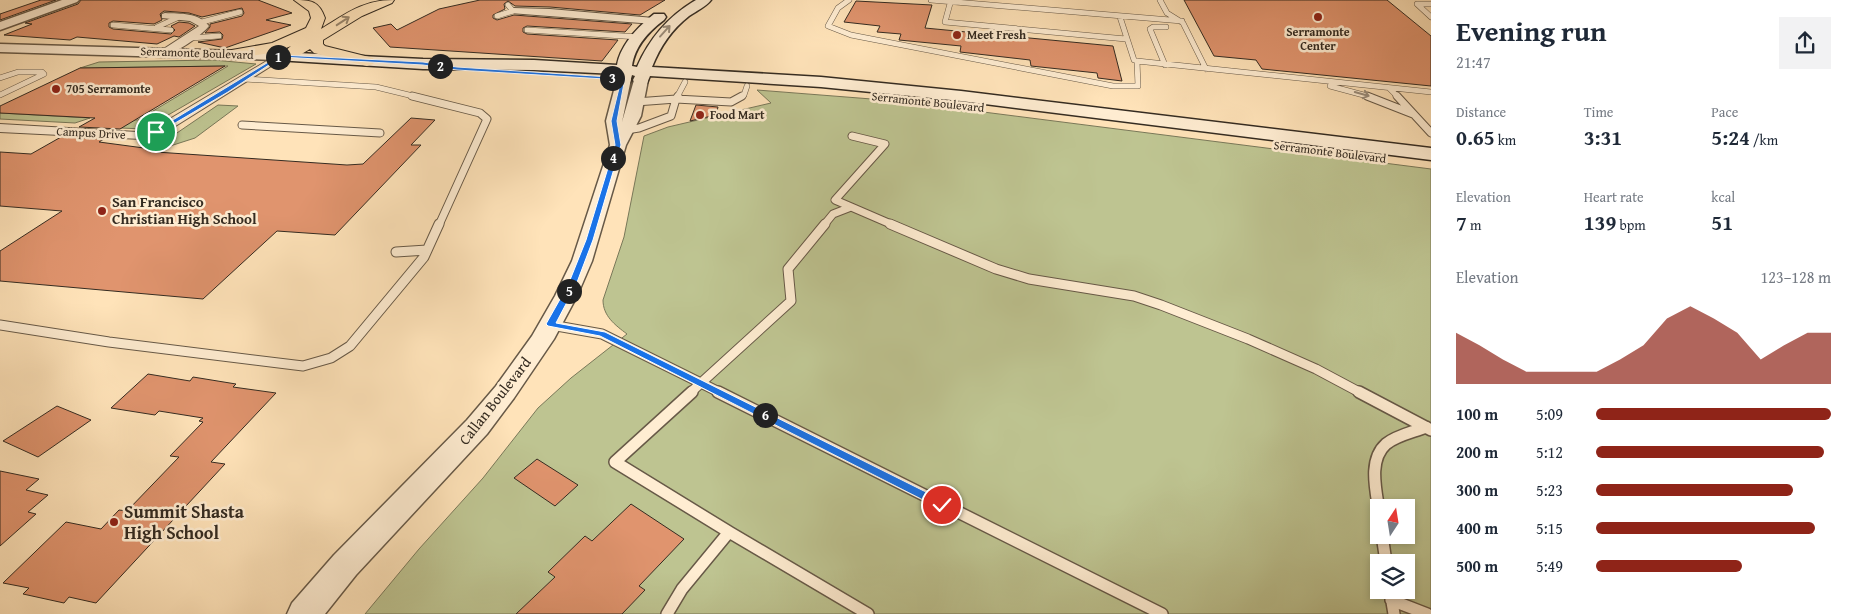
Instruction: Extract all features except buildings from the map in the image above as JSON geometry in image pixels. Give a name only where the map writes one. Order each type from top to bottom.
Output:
[{"type":"highway","points":[[281,56],[307,36],[317,22],[317,10],[301,0]]},
{"type":"highway","points":[[281,56],[316,38],[357,12],[387,0]]},
{"type":"highway","points":[[232,54],[266,49],[288,43],[305,34],[317,22]]},
{"type":"highway","points":[[316,38],[315,45],[320,50],[367,61]]},
{"type":"main road","name":"Callan Boulevard","points":[[623,74],[627,55],[639,37],[654,21],[685,0]]},
{"type":"main road","name":"Callan Boulevard","points":[[642,75],[650,52],[661,35],[677,19],[705,0]]},
{"type":"main road","name":"Serramonte Boulevard","points":[[281,56],[423,64],[467,69],[778,79],[904,89],[1431,154]]},
{"type":"main road","name":"Serramonte Boulevard","points":[[642,75],[685,82],[931,102],[1431,164]]},
{"type":"street","points":[[0,26],[73,0]]},
{"type":"street","points":[[510,8],[654,21]]},
{"type":"street","points":[[165,16],[202,22],[204,26],[202,30],[166,52]]},
{"type":"street","name":"Serramonte Boulevard","points":[[0,48],[281,56]]},
{"type":"street","name":"Campus Drive","points":[[0,128],[138,136],[152,133],[162,129],[281,56]]},
{"type":"street","name":"Callan Boulevard","points":[[622,137],[614,121],[623,74]]},
{"type":"street","name":"Callan Boulevard","points":[[304,614],[345,565],[476,427],[517,375],[550,324],[582,261],[622,137],[631,121],[642,75]]},
{"type":"lane","points":[[849,0],[838,8],[828,26],[851,35],[1113,86],[1138,86],[1137,61]]},
{"type":"lane","points":[[931,0],[1182,22]]},
{"type":"lane","points":[[1160,0],[1167,13],[1182,22],[1206,69]]},
{"type":"lane","points":[[950,1],[945,22],[1126,39]]},
{"type":"lane","points":[[1431,4],[1417,4],[1431,17]]},
{"type":"lane","points":[[498,16],[510,8]]},
{"type":"lane","points":[[202,22],[240,12]]},
{"type":"lane","points":[[154,28],[179,17]]},
{"type":"lane","points":[[1120,17],[1134,60],[1137,61],[1431,92]]},
{"type":"lane","points":[[113,25],[171,30]]},
{"type":"lane","points":[[1165,65],[1150,29],[1158,26],[1171,27]]},
{"type":"lane","points":[[1179,28],[1186,28]]},
{"type":"lane","points":[[527,30],[639,37]]},
{"type":"lane","points":[[190,38],[219,36]]},
{"type":"lane","points":[[0,78],[29,71],[42,72],[44,74],[0,95]]},
{"type":"lane","points":[[1298,78],[1377,99],[1413,114]]},
{"type":"lane","points":[[0,325],[109,342],[303,366],[331,358],[350,346],[428,250],[487,119],[480,113],[376,87],[245,79]]},
{"type":"lane","points":[[622,137],[670,116],[685,82]]},
{"type":"lane","points":[[636,102],[676,99],[731,102],[744,95],[747,86]]},
{"type":"lane","points":[[1389,88],[1431,134]]},
{"type":"lane","points":[[242,125],[380,133]]},
{"type":"lane","points":[[852,136],[885,144],[835,200],[996,269],[1029,279],[1134,296],[1161,305],[1248,339],[1316,369],[1428,428]]},
{"type":"lane","points":[[851,207],[833,214],[788,269],[791,301],[615,462],[868,614]]},
{"type":"lane","points":[[396,252],[428,250]]},
{"type":"lane","points":[[550,324],[602,334],[1162,614]]},
{"type":"lane","points":[[1377,499],[1374,478],[1377,459],[1386,444],[1428,428]]},
{"type":"lane","points":[[666,614],[682,590],[729,532]]},
{"type":"lane","points":[[1392,599],[1394,614]]},
{"type":"lane","points":[[1399,599],[1427,614]]},
{"type":"green space","points":[[214,60],[256,64],[144,129],[97,127],[112,119],[138,120],[228,66],[80,68],[99,62]]},
{"type":"green space","points":[[757,90],[897,101],[1431,169],[1431,614],[365,614],[419,549],[483,478],[538,408],[571,378],[627,334],[614,324],[607,315],[603,300],[624,237],[644,136],[668,127],[771,103]]},
{"type":"green space","points":[[218,105],[238,106],[195,138],[167,147],[141,142],[151,137],[171,137]]},
{"type":"green space","points":[[0,113],[90,118],[75,123],[0,119]]},
{"type":"place","name":"Serramonte Center","points":[[1318,17]]},
{"type":"place","name":"Meet Fresh","points":[[957,35]]},
{"type":"place","name":"705 Serramonte","points":[[56,89]]},
{"type":"place","name":"Food Mart","points":[[700,115]]},
{"type":"place","name":"San Francisco Christian High School","points":[[102,211]]},
{"type":"place","name":"Summit Shasta High School","points":[[114,522]]},
{"type":"route","points":[[156,132],[226,91],[280,56],[423,64],[457,69],[624,79],[614,121],[618,145],[582,261],[572,285],[550,324],[602,334],[942,505]]}]
